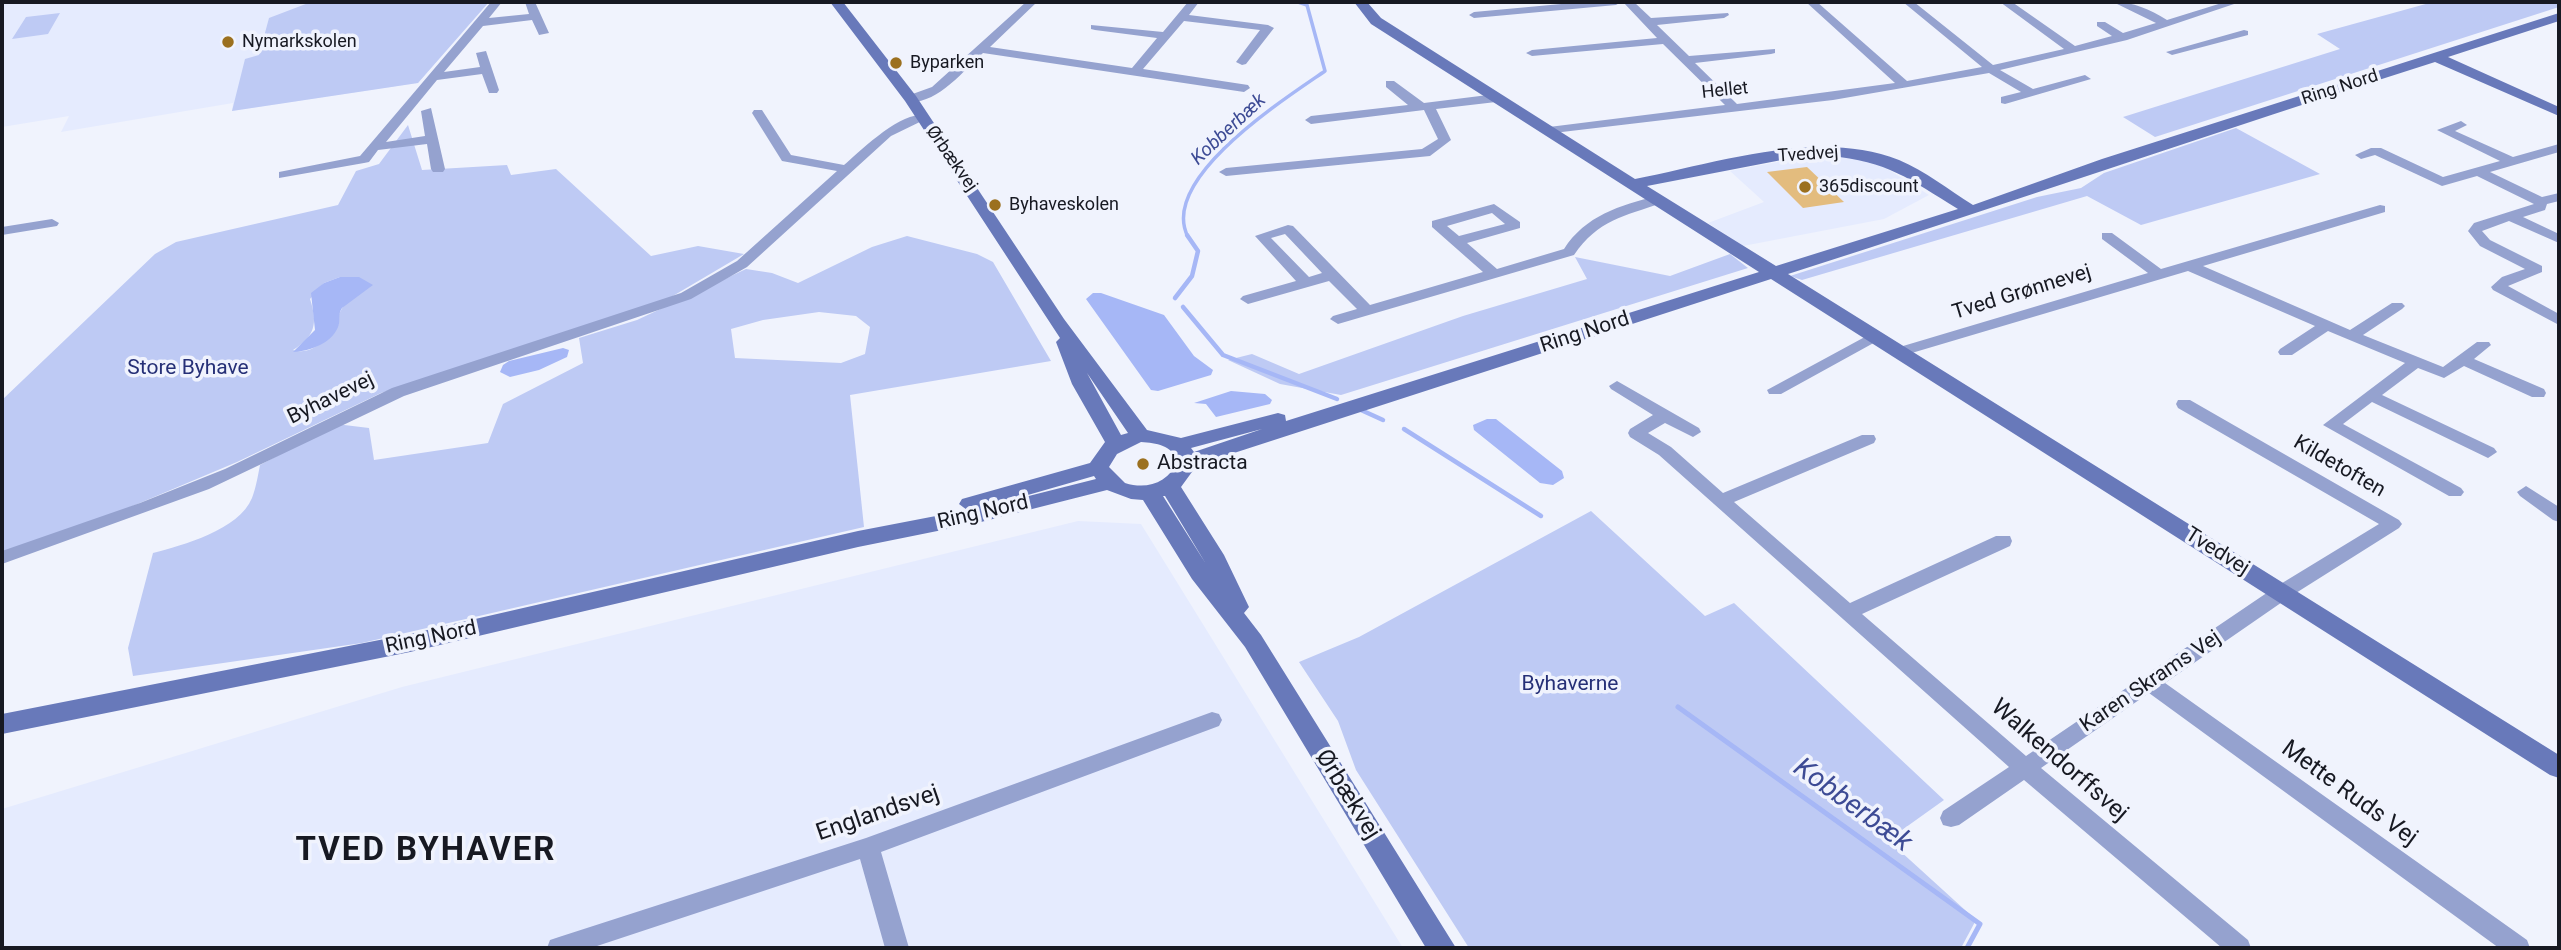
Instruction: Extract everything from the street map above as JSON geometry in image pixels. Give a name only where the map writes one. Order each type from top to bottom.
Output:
[{"type":"street","points":[[284,175],[353,164],[364,159],[497,2]]},
{"type":"street","points":[[530,2],[543,33]]},
{"type":"street","name":"Ørbækvej","points":[[836,2],[911,99],[957,165],[1057,322],[1102,379],[1141,436]]},
{"type":"street","points":[[911,99],[936,90],[1032,2]]},
{"type":"street","points":[[1136,71],[1194,2]]},
{"type":"street","name":"Tvedvej","points":[[1360,2],[1376,21],[1496,98],[2559,768]]},
{"type":"street","points":[[1474,15],[1616,2]]},
{"type":"street","points":[[1628,2],[1734,108]]},
{"type":"street","points":[[1811,2],[1905,85]]},
{"type":"street","points":[[1908,2],[1993,69],[2032,93]]},
{"type":"street","points":[[2005,2],[2073,50]]},
{"type":"street","points":[[2118,2],[2223,39]]},
{"type":"street","name":"Hellet","points":[[1549,131],[1905,85],[1993,69],[2123,38],[2235,2]]},
{"type":"street","points":[[1648,22],[1724,15]]},
{"type":"street","points":[[480,23],[536,16]]},
{"type":"street","points":[[1181,17],[1268,29],[1242,62]]},
{"type":"street","name":"Ring Nord","points":[[1183,453],[1408,388],[2559,17]]},
{"type":"street","points":[[2102,24],[2123,38]]},
{"type":"street","points":[[1095,27],[1165,36]]},
{"type":"street","points":[[2172,52],[2244,33]]},
{"type":"street","points":[[1532,53],[1667,40]]},
{"type":"street","points":[[982,49],[1136,71],[1147,76],[1244,88]]},
{"type":"street","points":[[1686,60],[1771,51]]},
{"type":"street","points":[[482,52],[493,90]]},
{"type":"street","points":[[2437,57],[2559,112]]},
{"type":"street","points":[[433,77],[487,70]]},
{"type":"street","points":[[2005,100],[2085,79]]},
{"type":"street","points":[[1226,172],[1425,153],[1446,140],[1429,108],[1415,104],[1390,84]]},
{"type":"street","points":[[1311,120],[1496,98]]},
{"type":"street","points":[[427,111],[438,169]]},
{"type":"street","points":[[758,113],[787,158],[847,169]]},
{"type":"street","name":"Byhavevej","points":[[2,558],[85,530],[232,472],[357,409],[398,392],[686,296],[743,264],[887,133],[922,118]]},
{"type":"street","points":[[2461,125],[2443,130],[2513,162]]},
{"type":"street","points":[[374,146],[432,139]]},
{"type":"street","points":[[2361,155],[2376,151],[2442,182],[2559,148]]},
{"type":"street","name":"Tvedvej","points":[[1632,184],[1779,156],[1829,151],[1861,154],[1895,164],[1966,207]]},
{"type":"street","points":[[2480,172],[2541,202],[2559,197]]},
{"type":"street","points":[[1338,319],[1569,252],[1578,233],[1589,224],[1657,200]]},
{"type":"street","points":[[2541,202],[2540,207],[2479,226],[2477,236],[2537,269],[2507,280],[2498,288],[2559,320]]},
{"type":"street","points":[[1457,242],[1514,225],[1494,208],[1437,224],[1457,242],[1493,274]]},
{"type":"street","name":"Tved Grønnevej","points":[[1899,352],[2381,209]]},
{"type":"street","points":[[1466,216],[1486,233]]},
{"type":"street","points":[[2512,217],[2559,239]]},
{"type":"street","points":[[2,231],[52,223]]},
{"type":"street","points":[[1306,283],[1262,236],[1288,229],[1367,311]]},
{"type":"street","name":"Tved Grønnevej","points":[[2107,236],[2158,274]]},
{"type":"street","points":[[2188,265],[2269,304],[2354,334],[2444,373],[2483,345]]},
{"type":"street","points":[[1248,299],[1332,275]]},
{"type":"street","points":[[2354,334],[2397,306]]},
{"type":"street","name":"Ørbækvej","points":[[1057,322],[1082,384],[1116,443]]},
{"type":"street","points":[[2286,352],[2326,326]]},
{"type":"street","points":[[1775,390],[1874,337]]},
{"type":"street","points":[[2463,360],[2538,393]]},
{"type":"street","points":[[2416,362],[2331,425],[2455,492]]},
{"type":"street","points":[[1617,386],[1693,432]]},
{"type":"street","points":[[2372,396],[2488,452]]},
{"type":"street","name":"Kildetoften","points":[[2184,404],[2393,524],[2281,593]]},
{"type":"street","name":"Walkendorffsvej","points":[[1666,415],[1636,433],[1665,451],[2025,768],[2239,948]]},
{"type":"street","points":[[1141,436],[1168,439],[1183,453],[1180,479],[1159,489],[1133,492],[1104,475],[1107,450],[1116,443],[1141,436]]},
{"type":"street","points":[[1720,501],[1868,439]]},
{"type":"street","name":"Ring Nord","points":[[2,724],[410,643],[858,539],[1104,475]]},
{"type":"street","name":"Ørbækvej","points":[[1159,489],[1200,573],[1253,641],[1442,948]]},
{"type":"street","points":[[2526,492],[2559,516]]},
{"type":"street","points":[[1848,612],[2003,541]]},
{"type":"street","name":"Karen Skrams Vej","points":[[1951,818],[2281,593]]},
{"type":"street","name":"Mette Ruds Vej","points":[[2150,682],[2518,948]]},
{"type":"street","name":"Englandsvej","points":[[559,948],[868,846],[1212,720]]},
{"type":"street","points":[[868,846],[897,948]]},
{"type":"shaded area","name":"Nymarkskolen","points":[[2,2],[489,2],[418,83],[232,111],[233,103],[61,132],[69,116],[2,127]]},
{"type":"shaded area","points":[[1809,156],[1848,157],[1878,163],[1929,195],[1884,219],[1743,246],[1708,223],[1764,202],[1730,171]]},
{"type":"shaded area","points":[[340,277],[359,277],[373,285],[342,308],[336,331],[327,341],[314,348],[293,352],[315,330],[311,293],[324,283]]},
{"type":"shaded area","points":[[1093,293],[1101,293],[1164,315],[1194,356],[1213,370],[1211,375],[1158,391],[1151,390],[1086,299]]},
{"type":"shaded area","points":[[563,348],[569,350],[567,357],[539,370],[510,377],[500,372],[503,365],[509,361]]},
{"type":"shaded area","points":[[1231,391],[1265,394],[1272,400],[1270,404],[1216,417],[1206,404],[1194,403]]},
{"type":"shaded area","points":[[1487,419],[1496,419],[1562,471],[1564,478],[1553,485],[1540,483],[1474,430],[1473,425]]},
{"type":"shaded area","points":[[1078,521],[1141,524],[1403,948],[2,948],[2,809],[402,687]]},
{"type":"green space","points":[[311,2],[489,2],[418,83],[232,111],[245,59],[259,55],[269,18]]},
{"type":"green space","points":[[2433,2],[2559,2],[2559,7],[2155,137],[2123,117],[2340,49],[2317,34]]},
{"type":"green space","points":[[60,13],[48,34],[12,39],[26,17]]},
{"type":"green space","name":"Store Byhave","points":[[408,125],[422,170],[507,165],[511,175],[556,169],[651,256],[698,246],[744,254],[661,303],[381,393],[237,462],[83,527],[2,554],[2,400],[155,254],[176,242],[338,205],[356,171],[379,164]],"holes":[[[340,277],[359,277],[339,314],[339,324],[330,335],[313,348],[293,350],[306,340],[313,329],[314,316],[310,299],[324,283]]]},
{"type":"green space","points":[[2236,128],[2320,174],[2141,225],[2087,196],[1802,280],[1790,276],[2037,197],[2081,188],[2104,173]]},
{"type":"green space","points":[[907,236],[977,254],[993,262],[1051,361],[850,395],[864,527],[362,643],[133,676],[128,648],[153,553],[209,534],[235,519],[252,498],[260,465],[336,424],[369,428],[374,460],[488,443],[503,404],[583,363],[579,338],[637,320],[746,269],[772,273],[798,283],[872,247]],"holes":[[[819,312],[856,316],[870,327],[865,354],[841,363],[735,358],[731,329],[763,320]]]},
{"type":"green space","points":[[1730,254],[1748,268],[1341,395],[1280,384],[1228,360],[1252,354],[1299,374],[1463,316],[1587,279],[1575,257],[1670,276]]},
{"type":"green space","name":"Byhaverne","points":[[1591,511],[1705,616],[1734,603],[1944,800],[1888,840],[1976,920],[1961,948],[1469,948],[1356,770],[1338,721],[1299,662],[1359,637]]},
{"type":"building","name":"365discount","points":[[1807,167],[1844,202],[1803,208],[1767,172]]},
{"type":"waterway","name":"Kobberbæk","points":[[1188,236],[1184,214],[1191,190],[1208,166],[1257,120],[1325,71],[1307,5],[1298,2]]},
{"type":"waterway","name":"Kobberbæk","points":[[1175,298],[1192,276],[1198,251],[1188,236]]},
{"type":"waterway","name":"Kobberbæk","points":[[1183,307],[1223,355],[1337,399]]},
{"type":"waterway","name":"Kobberbæk","points":[[1361,410],[1383,420]]},
{"type":"waterway","name":"Kobberbæk","points":[[1404,429],[1541,516]]},
{"type":"waterway","name":"Kobberbæk","points":[[1678,707],[1980,924],[1967,948]]},
{"type":"place","name":"Nymarkskolen","points":[[228,42]]},
{"type":"place","name":"Byparken","points":[[896,63]]},
{"type":"place","name":"365discount","points":[[1805,187]]},
{"type":"place","name":"Byhaveskolen","points":[[995,205]]},
{"type":"place","name":"Abstracta","points":[[1143,464]]},
{"type":"district","name":"TVED BYHAVER","points":[[426,852]]}]
